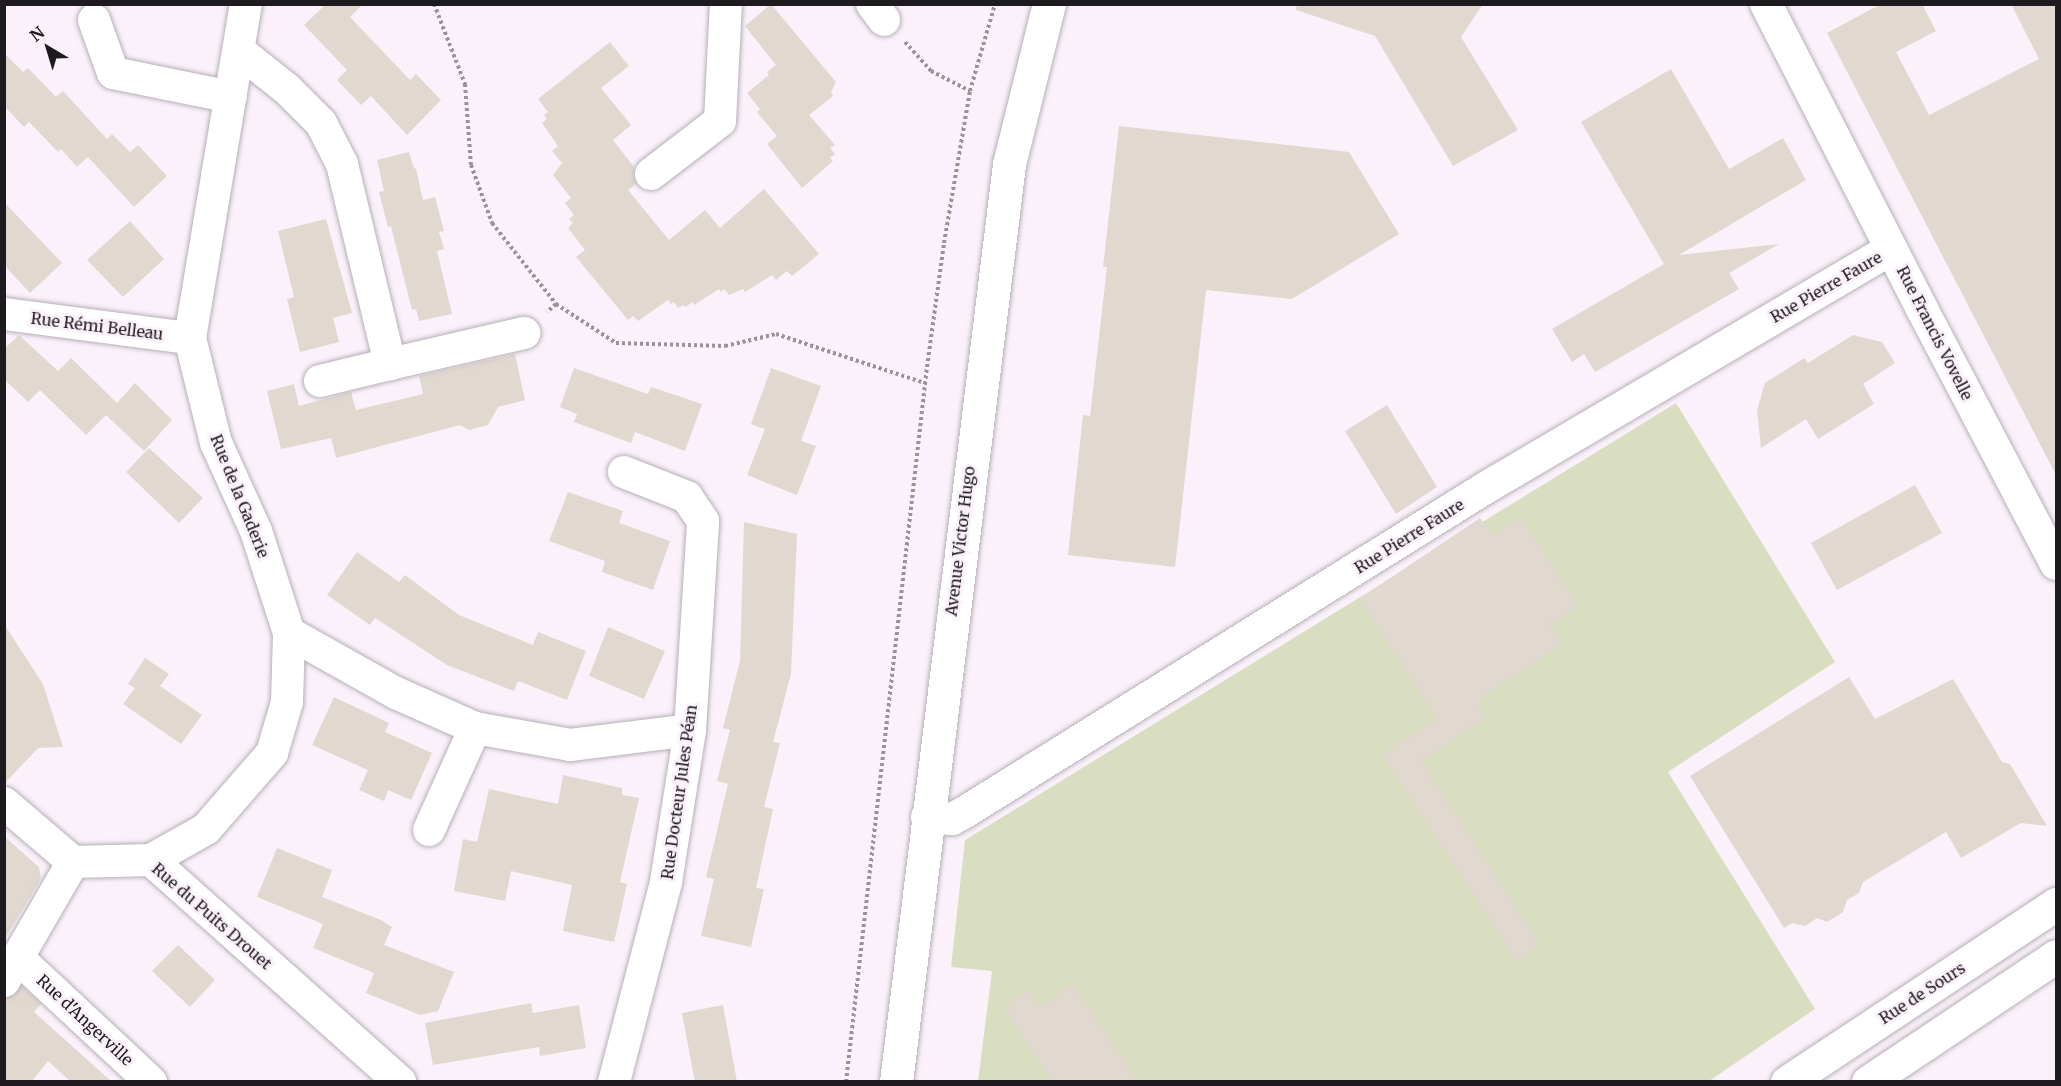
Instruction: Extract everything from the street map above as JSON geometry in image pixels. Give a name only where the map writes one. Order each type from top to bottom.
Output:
[{"type":"main road","name":"Avenue Victor Hugo","points":[[896,1082],[1009,164],[1049,4]]},
{"type":"main road","name":"Rue de Sours","points":[[1787,1082],[2056,904]]},
{"type":"main road","points":[[1868,1082],[2056,956]]},
{"type":"street","name":"Rue de la Gaderie","points":[[151,860],[206,829],[272,753],[287,702],[289,633],[256,531],[216,443],[190,338],[246,4]]},
{"type":"street","points":[[651,174],[720,121],[726,4]]},
{"type":"street","name":"Rue Francis Vovelle","points":[[1766,4],[2056,564]]},
{"type":"street","points":[[94,20],[113,73],[231,97]]},
{"type":"street","points":[[239,51],[287,89],[321,123],[342,164],[390,364]]},
{"type":"street","name":"Rue Pierre Faure","points":[[927,817],[952,819],[965,812],[1487,487],[1892,249]]},
{"type":"street","name":"Rue Rémi Belleau","points":[[4,314],[190,338]]},
{"type":"street","points":[[320,381],[524,333]]},
{"type":"street","name":"Rue Docteur Jules Péan","points":[[614,1082],[666,882],[690,730],[703,521],[687,497],[624,472]]},
{"type":"street","points":[[289,633],[396,693],[475,728],[570,745],[690,730]]},
{"type":"street","points":[[429,830],[475,728]]},
{"type":"street","points":[[4,803],[73,862],[11,969]]},
{"type":"street","name":"Rue du Puits Drouet","points":[[73,862],[151,860],[400,1082]]},
{"type":"street","name":"Rue d'Angerville","points":[[11,969],[151,1082]]},
{"type":"path","points":[[434,4],[465,84],[471,165],[492,223],[556,304],[616,343],[725,346],[776,334],[925,383]]},
{"type":"path","points":[[846,1082],[925,383],[944,243],[970,91],[995,4]]},
{"type":"path","points":[[878,12],[931,71],[970,91]]},
{"type":"path","points":[[524,333],[556,304]]},
{"type":"green space","points":[[1676,403],[1835,662],[1668,772],[1815,1009],[1709,1081],[978,1081],[992,971],[951,967],[965,840]]},
{"type":"building","points":[[326,4],[363,4],[350,17],[410,80],[416,74],[441,100],[407,135],[371,96],[361,105],[337,80],[347,70],[304,25]]},
{"type":"building","points":[[771,4],[836,82],[831,92],[833,96],[809,115],[835,145],[830,148],[835,154],[830,158],[833,161],[802,188],[767,144],[777,136],[757,112],[760,109],[747,93],[769,75],[767,72],[776,65],[745,26]]},
{"type":"building","points":[[1297,4],[1483,4],[1461,37],[1518,130],[1453,166],[1375,36],[1296,10]]},
{"type":"building","points":[[1881,4],[1922,4],[1936,31],[1896,52],[1929,115],[2039,59],[2011,4],[2056,4],[2056,475],[1827,33]]},
{"type":"building","points":[[610,42],[629,66],[601,88],[631,125],[613,140],[634,167],[633,176],[636,184],[628,190],[669,240],[705,210],[720,228],[764,189],[819,254],[792,276],[787,271],[776,280],[772,275],[745,292],[743,289],[729,295],[724,289],[721,292],[719,289],[694,305],[692,302],[686,307],[683,305],[678,308],[674,302],[671,304],[668,300],[638,321],[633,316],[628,320],[576,257],[585,250],[568,228],[573,223],[569,219],[574,215],[565,203],[571,198],[553,175],[562,163],[552,151],[558,146],[542,123],[547,119],[544,115],[548,112],[538,99]]},
{"type":"building","points":[[4,53],[23,72],[28,68],[56,97],[63,91],[107,139],[112,134],[130,152],[138,145],[167,176],[134,207],[88,157],[77,167],[61,149],[58,152],[29,122],[24,127],[4,106]]},
{"type":"building","points":[[1671,69],[1729,169],[1783,138],[1806,180],[1679,255],[1779,244],[1729,273],[1739,289],[1595,372],[1584,354],[1572,362],[1552,329],[1664,264],[1581,122]]},
{"type":"building","points":[[1119,126],[1349,152],[1399,234],[1292,299],[1206,290],[1175,567],[1068,555],[1083,415],[1090,416],[1107,267],[1103,267]]},
{"type":"building","points":[[409,152],[416,169],[423,200],[435,197],[444,231],[439,232],[444,249],[437,251],[452,314],[419,321],[416,309],[412,310],[391,226],[388,227],[379,192],[384,191],[377,160]]},
{"type":"building","points":[[4,202],[62,263],[30,293],[4,265]]},
{"type":"building","points":[[326,219],[352,313],[333,318],[339,342],[300,352],[287,299],[294,297],[278,231]]},
{"type":"building","points":[[130,221],[164,259],[123,297],[87,260]]},
{"type":"building","points":[[19,335],[58,371],[71,358],[117,403],[135,383],[172,420],[144,451],[106,415],[86,435],[40,390],[28,402],[4,379],[4,349]]},
{"type":"building","points":[[1853,335],[1882,342],[1895,363],[1863,384],[1874,404],[1818,439],[1806,419],[1761,448],[1757,410],[1765,383],[1804,358],[1808,363]]},
{"type":"building","points":[[515,354],[525,400],[498,407],[488,425],[469,430],[460,425],[336,458],[331,438],[281,449],[267,391],[294,384],[299,406],[351,392],[356,410],[423,394],[419,376]]},
{"type":"building","points":[[574,368],[648,394],[651,387],[702,404],[685,451],[635,432],[631,443],[574,422],[577,414],[560,407]]},
{"type":"building","points":[[771,368],[821,386],[801,441],[816,446],[797,495],[747,475],[765,429],[751,424]]},
{"type":"building","points":[[1387,405],[1437,487],[1396,514],[1345,431]]},
{"type":"building","points":[[149,448],[203,498],[179,523],[126,472]]},
{"type":"building","points":[[1915,485],[1942,533],[1837,590],[1811,543]]},
{"type":"building","points":[[568,492],[623,511],[619,523],[670,541],[653,590],[602,572],[605,561],[549,541]]},
{"type":"building","points":[[1480,518],[1493,536],[1521,518],[1578,606],[1550,624],[1562,644],[1480,698],[1483,703],[1478,706],[1485,718],[1421,761],[1540,944],[1516,961],[1382,754],[1437,719],[1359,599]]},
{"type":"building","points":[[744,522],[797,534],[791,674],[773,742],[780,743],[764,807],[773,809],[756,888],[764,889],[751,947],[701,936],[714,879],[706,877],[728,784],[717,781],[730,730],[723,728],[740,661]]},
{"type":"building","points":[[357,552],[399,582],[405,575],[459,615],[533,645],[538,632],[586,651],[567,700],[518,681],[514,691],[447,665],[375,618],[370,625],[327,595]]},
{"type":"building","points":[[4,624],[43,684],[63,747],[38,748],[4,784]]},
{"type":"building","points":[[608,627],[665,651],[644,699],[589,676]]},
{"type":"building","points":[[145,658],[169,674],[160,686],[202,715],[181,744],[123,704],[135,688],[128,684]]},
{"type":"building","points":[[1849,677],[1875,719],[1953,679],[2002,762],[2010,764],[2047,826],[2021,823],[1961,858],[1946,832],[1863,882],[1859,893],[1847,900],[1843,912],[1827,922],[1817,918],[1805,926],[1792,923],[1784,928],[1690,776]]},
{"type":"building","points":[[334,697],[389,723],[385,732],[432,753],[411,800],[388,790],[384,801],[359,790],[368,770],[312,745]]},
{"type":"building","points":[[563,775],[622,788],[622,795],[639,798],[620,882],[627,884],[614,942],[563,931],[572,885],[511,871],[505,901],[454,891],[463,839],[477,842],[489,789],[558,804]]},
{"type":"building","points":[[4,836],[39,867],[41,879],[4,940]]},
{"type":"building","points":[[277,848],[332,870],[322,897],[381,920],[392,927],[384,945],[454,972],[438,1011],[420,1015],[366,993],[374,973],[313,948],[323,924],[257,897]]},
{"type":"building","points":[[178,945],[215,980],[190,1007],[152,971]]},
{"type":"building","points":[[1073,984],[1138,1082],[1053,1082],[1003,1007],[1029,990],[1040,1007]]},
{"type":"building","points":[[22,986],[41,1004],[34,1012],[112,1082],[71,1082],[48,1061],[31,1082],[4,1082],[4,999],[13,996]]},
{"type":"building","points":[[531,1003],[533,1013],[579,1005],[586,1048],[540,1056],[539,1047],[433,1065],[425,1023]]},
{"type":"building","points":[[723,1005],[737,1082],[695,1082],[682,1013]]}]
